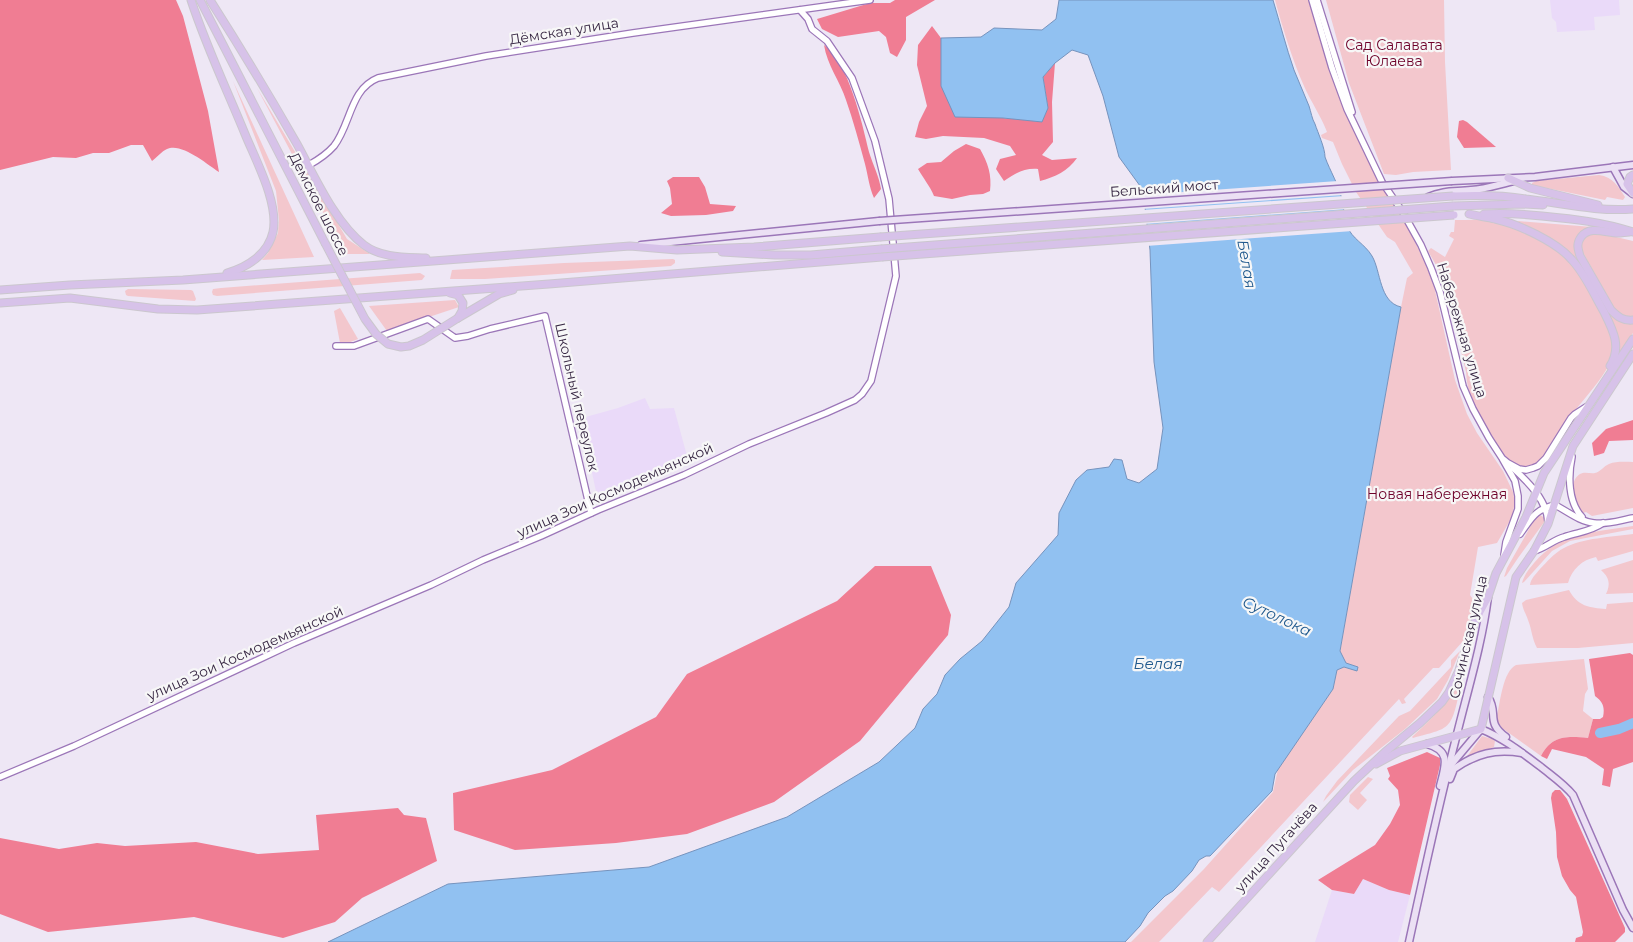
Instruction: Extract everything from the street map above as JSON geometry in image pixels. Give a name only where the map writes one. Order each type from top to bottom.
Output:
[{"type":"main road","points":[[191,0],[262,176],[274,215],[274,230],[263,252],[244,267],[214,277]]},
{"type":"main road","name":"Демское шоссе","points":[[200,0],[365,319],[376,334],[388,344],[401,347],[409,346],[423,340],[499,294],[533,286]]},
{"type":"main road","name":"Демское шоссе","points":[[210,0],[262,83],[341,222],[350,233],[365,246],[379,253],[456,259]]},
{"type":"main road","points":[[1453,193],[1488,188],[1511,179],[1633,165]]},
{"type":"main road","points":[[1613,168],[1627,190],[1633,194]]},
{"type":"main road","points":[[1599,170],[1621,182]]},
{"type":"main road","points":[[1633,175],[1627,184],[1633,194]]},
{"type":"main road","points":[[1511,179],[1530,188],[1633,214]]},
{"type":"main road","name":"Бельский мост","points":[[630,246],[879,221],[1452,180],[1511,179]]},
{"type":"main road","name":"Бельский мост","points":[[677,250],[754,247],[1426,198],[1453,193],[1523,198],[1583,207]]},
{"type":"main road","points":[[0,303],[70,298],[158,309],[197,310],[533,286],[1523,204],[1618,210],[1633,209]]},
{"type":"main road","points":[[0,290],[70,284],[214,277],[630,246],[775,255],[811,254],[1454,210],[1494,218],[1517,226],[1556,246],[1566,253],[1580,269],[1611,327],[1617,347],[1612,362],[1600,382],[1597,392]]},
{"type":"main road","points":[[1469,214],[1493,213],[1562,217],[1602,222],[1633,232]]},
{"type":"main road","points":[[1633,232],[1618,233],[1599,230],[1587,232],[1580,239],[1578,249],[1580,256],[1611,310],[1618,317],[1625,320],[1633,320]]},
{"type":"main road","points":[[422,293],[458,295],[464,306],[458,318]]},
{"type":"main road","name":"Сочинская улица","points":[[1409,942],[1437,815],[1479,646],[1492,583],[1504,556],[1538,495],[1544,473],[1586,407],[1633,339]]},
{"type":"main road","name":"Сочинская улица","points":[[1449,767],[1481,729],[1512,588],[1516,577],[1534,551],[1555,505],[1573,446],[1633,354]]},
{"type":"main road","points":[[1365,770],[1442,702],[1453,683],[1468,648],[1475,620],[1488,598]]},
{"type":"main road","points":[[1488,697],[1493,704],[1493,724],[1498,732],[1520,748],[1523,753]]},
{"type":"main road","points":[[1365,770],[1400,751],[1481,729],[1504,740],[1566,786],[1573,796],[1623,910],[1633,928]]},
{"type":"main road","points":[[1427,744],[1436,747],[1443,753],[1445,758],[1438,796],[1437,815]]},
{"type":"main road","points":[[1437,815],[1445,800],[1454,769],[1467,761],[1490,752],[1504,750],[1523,753]]},
{"type":"main road","name":"улица Пугачёва","points":[[1207,942],[1365,770]]},
{"type":"street","name":"Дёмская улица","points":[[309,166],[334,145],[348,121],[361,89],[370,81],[378,78],[486,56],[633,33],[870,0]]},
{"type":"street","name":"Набережная улица","points":[[1312,0],[1341,95],[1382,182],[1402,211],[1428,260],[1440,292],[1468,399],[1480,424],[1502,458],[1538,495]]},
{"type":"street","name":"Набережная улица","points":[[1317,0],[1354,121]]},
{"type":"street","name":"улица Зои Космодемьянской","points":[[0,777],[74,746],[294,643],[396,600],[591,513],[684,475],[749,444],[849,402],[862,394],[871,382],[896,276],[889,199],[875,141],[852,78],[828,41],[812,29],[808,19],[800,10]]},
{"type":"street","name":"Школьный переулок","points":[[336,346],[354,346],[428,319],[455,338],[545,316],[591,513]]},
{"type":"street","points":[[1508,463],[1519,469],[1526,470],[1538,466],[1546,458],[1571,418],[1586,407]]},
{"type":"street","points":[[1573,446],[1570,483],[1574,503],[1583,518],[1603,523]]},
{"type":"street","points":[[1502,458],[1515,481],[1518,496],[1518,509],[1506,542],[1504,556]]},
{"type":"street","points":[[1538,495],[1549,505],[1555,505],[1582,520],[1594,523],[1633,518]]},
{"type":"street","points":[[1538,495],[1545,508],[1548,520]]},
{"type":"street","points":[[1514,538],[1520,535],[1536,512],[1555,505]]},
{"type":"street","points":[[1536,512],[1542,512],[1548,520]]},
{"type":"street","points":[[1534,551],[1565,536],[1594,530],[1603,523]]},
{"type":"shaded area","points":[[0,0],[176,0],[183,16],[208,111],[219,172],[194,155],[173,148],[167,149],[152,161],[143,145],[131,145],[109,153],[93,153],[76,158],[53,157],[0,170]]},
{"type":"shaded area","points":[[895,0],[935,0],[906,17],[906,40],[897,57],[890,53],[886,37],[879,31],[838,37],[822,29],[817,19],[870,3],[890,3]]},
{"type":"shaded area","points":[[1550,0],[1619,0],[1620,15],[1594,17],[1595,30],[1557,32],[1556,22],[1552,18]]},
{"type":"shaded area","points":[[932,26],[941,38],[941,86],[1003,118],[1042,121],[1048,108],[1043,77],[1055,63],[1052,102],[1053,142],[1042,155],[1052,160],[1077,158],[1070,167],[1040,181],[1038,169],[1028,169],[1004,181],[996,169],[1000,159],[1016,155],[1010,146],[984,138],[943,136],[926,139],[915,137],[919,122],[927,106],[917,65],[918,45]]},
{"type":"shaded area","points":[[824,45],[841,65],[853,94],[880,184],[881,189],[874,198],[849,108]]},
{"type":"shaded area","points":[[1463,120],[1496,147],[1464,148],[1457,137],[1459,121]]},
{"type":"shaded area","points":[[966,144],[980,149],[983,154],[990,174],[990,191],[952,199],[934,196],[918,169],[927,163],[941,162]]},
{"type":"shaded area","points":[[673,177],[699,177],[705,187],[710,204],[736,206],[733,211],[706,215],[671,216],[661,213],[672,204],[667,181]]},
{"type":"shaded area","points":[[645,398],[650,409],[674,408],[687,456],[597,496],[581,421],[582,418]]},
{"type":"shaded area","points":[[1633,420],[1633,440],[1609,441],[1604,453],[1594,456],[1592,443],[1606,429]]},
{"type":"shaded area","points":[[875,566],[931,566],[951,615],[948,635],[860,741],[774,802],[687,834],[616,843],[515,850],[454,830],[453,793],[552,770],[656,717],[687,674],[837,601]]},
{"type":"shaded area","points":[[1630,653],[1633,655],[1633,762],[1613,769],[1610,787],[1602,785],[1604,769],[1586,757],[1552,749],[1547,759],[1541,756],[1550,744],[1561,738],[1588,738],[1593,719],[1603,717],[1603,705],[1595,696],[1589,659]]},
{"type":"shaded area","points":[[1427,752],[1440,758],[1440,765],[1410,895],[1389,890],[1363,879],[1354,894],[1332,890],[1318,880],[1375,845],[1390,824],[1400,805],[1398,790],[1388,779],[1390,776],[1387,768]]},
{"type":"shaded area","points":[[1555,790],[1560,790],[1567,799],[1625,928],[1625,932],[1615,942],[1575,942],[1576,938],[1582,936],[1583,932],[1576,897],[1562,876],[1557,857],[1556,832],[1551,798]]},
{"type":"shaded area","points":[[398,808],[404,815],[426,818],[437,861],[362,898],[335,922],[283,938],[194,917],[48,932],[0,914],[0,838],[59,849],[97,843],[125,846],[196,842],[258,854],[319,850],[316,815]]},
{"type":"shaded area","points":[[1363,879],[1389,890],[1410,895],[1398,942],[1315,942],[1332,890],[1354,894]]},
{"type":"green space","name":"Новая набережная","points":[[1275,0],[1309,0],[1329,69],[1341,99],[1410,231],[1434,286],[1455,380],[1467,414],[1477,433],[1503,471],[1513,492],[1515,502],[1512,517],[1497,543],[1478,547],[1470,595],[1475,602],[1464,640],[1439,668],[1433,668],[1404,699],[1406,703],[1402,704],[1399,699],[1219,892],[1212,887],[1159,942],[1131,942],[1204,869],[1273,792],[1278,769],[1333,689],[1337,670],[1344,667],[1350,669],[1358,667],[1345,663],[1340,652],[1401,307],[1407,278],[1413,273],[1395,242],[1387,237],[1356,192],[1333,142],[1322,138],[1321,135],[1327,132],[1300,76]]},
{"type":"green space","name":"Сад Салавата Юлаева","points":[[1326,0],[1444,0],[1445,62],[1451,170],[1396,175],[1384,174],[1349,83]]},
{"type":"green space","points":[[233,81],[314,257],[262,260],[268,253],[278,233],[279,220],[276,191]]},
{"type":"green space","points":[[257,88],[347,239],[370,254],[345,254]]},
{"type":"green space","points":[[1599,175],[1615,183],[1625,197],[1623,200],[1607,197],[1605,200],[1532,185],[1536,181]]},
{"type":"green space","points":[[1455,220],[1484,220],[1500,223],[1531,235],[1559,250],[1579,273],[1612,336],[1614,345],[1611,361],[1606,370],[1574,412],[1549,451],[1533,466],[1520,466],[1506,457],[1483,423],[1471,398],[1444,279],[1428,251],[1431,248],[1445,257],[1454,239],[1449,236],[1451,232],[1454,232]]},
{"type":"green space","points":[[1518,221],[1592,227],[1578,235],[1576,239],[1575,248],[1578,259],[1576,259],[1556,243]]},
{"type":"green space","points":[[1599,233],[1633,241],[1633,317],[1622,315],[1614,308],[1581,249],[1582,242],[1586,237]]},
{"type":"green space","points":[[673,259],[675,263],[671,266],[485,279],[450,279],[452,270]]},
{"type":"green space","points":[[420,273],[425,276],[422,280],[217,296],[213,295],[212,292],[213,289],[221,288]]},
{"type":"green space","points":[[128,289],[191,290],[196,299],[195,301],[128,296],[125,291]]},
{"type":"green space","points":[[455,300],[459,307],[387,331],[369,306]]},
{"type":"green space","points":[[340,308],[358,339],[348,343],[340,343],[334,311]]},
{"type":"green space","points":[[1606,310],[1621,322],[1633,324],[1633,333],[1619,354],[1618,337]]},
{"type":"green space","points":[[1633,462],[1633,508],[1592,516],[1586,512],[1583,513],[1577,505],[1574,494],[1573,488],[1576,478],[1582,473],[1597,472],[1612,463]]},
{"type":"green space","points":[[1540,515],[1545,518],[1545,521],[1504,577],[1507,568],[1533,522]]},
{"type":"green space","points":[[1633,526],[1633,529],[1570,541],[1552,551],[1522,583],[1525,575],[1534,563],[1555,545],[1579,535]]},
{"type":"green space","points":[[1633,534],[1633,551],[1598,561],[1596,557],[1586,560],[1575,569],[1568,583],[1530,585],[1540,569],[1564,548],[1588,540]]},
{"type":"green space","points":[[1633,560],[1633,593],[1606,594],[1608,581],[1606,575],[1601,570]]},
{"type":"green space","points":[[1569,590],[1580,603],[1595,608],[1606,609],[1607,604],[1633,602],[1633,643],[1578,648],[1537,648],[1522,603],[1526,600]]},
{"type":"green space","points":[[1460,651],[1448,680],[1437,699],[1405,729],[1353,770],[1323,802],[1337,781],[1399,716],[1410,711],[1451,667],[1451,660]]},
{"type":"green space","points":[[1584,659],[1588,689],[1585,694],[1583,711],[1593,719],[1588,738],[1561,738],[1550,744],[1541,756],[1502,728],[1497,716],[1505,680],[1512,668],[1516,665]]},
{"type":"green space","points":[[1464,667],[1454,715],[1450,721],[1441,729],[1413,738],[1449,697]]},
{"type":"green space","points":[[1482,736],[1495,741],[1494,747],[1465,759]]},
{"type":"green space","points":[[1368,777],[1373,779],[1360,793],[1367,800],[1358,810],[1349,802],[1350,795]]},
{"type":"water","name":"Белая","points":[[1059,0],[1273,0],[1294,70],[1323,145],[1325,157],[1341,194],[1345,220],[1349,231],[1372,256],[1388,299],[1401,307],[1340,651],[1346,663],[1358,667],[1357,671],[1344,667],[1337,670],[1333,689],[1275,774],[1272,791],[1210,856],[1199,860],[1192,871],[1173,891],[1165,896],[1148,913],[1140,926],[1125,942],[328,942],[448,884],[649,867],[787,817],[879,762],[915,728],[923,709],[937,694],[945,675],[960,659],[982,641],[1009,607],[1016,583],[1058,535],[1059,513],[1076,480],[1087,470],[1109,467],[1114,459],[1122,460],[1127,479],[1139,483],[1157,469],[1163,428],[1154,362],[1150,250],[1143,190],[1119,157],[1103,96],[1088,55],[1072,50],[1055,63],[1043,77],[1048,108],[1042,122],[1003,118],[955,117],[941,86],[941,38],[981,37],[994,28],[1042,30],[1056,19]]},
{"type":"pier","points":[[1338,181],[1343,195],[1142,209],[1141,195]]},
{"type":"pier","points":[[1344,196],[1347,209],[1144,224],[1142,210]]},
{"type":"pier","points":[[1347,210],[1350,226],[1353,231],[1146,246],[1144,225]]},
{"type":"waterway","name":"Сутолока","points":[[1600,733],[1619,729],[1633,723]]}]
